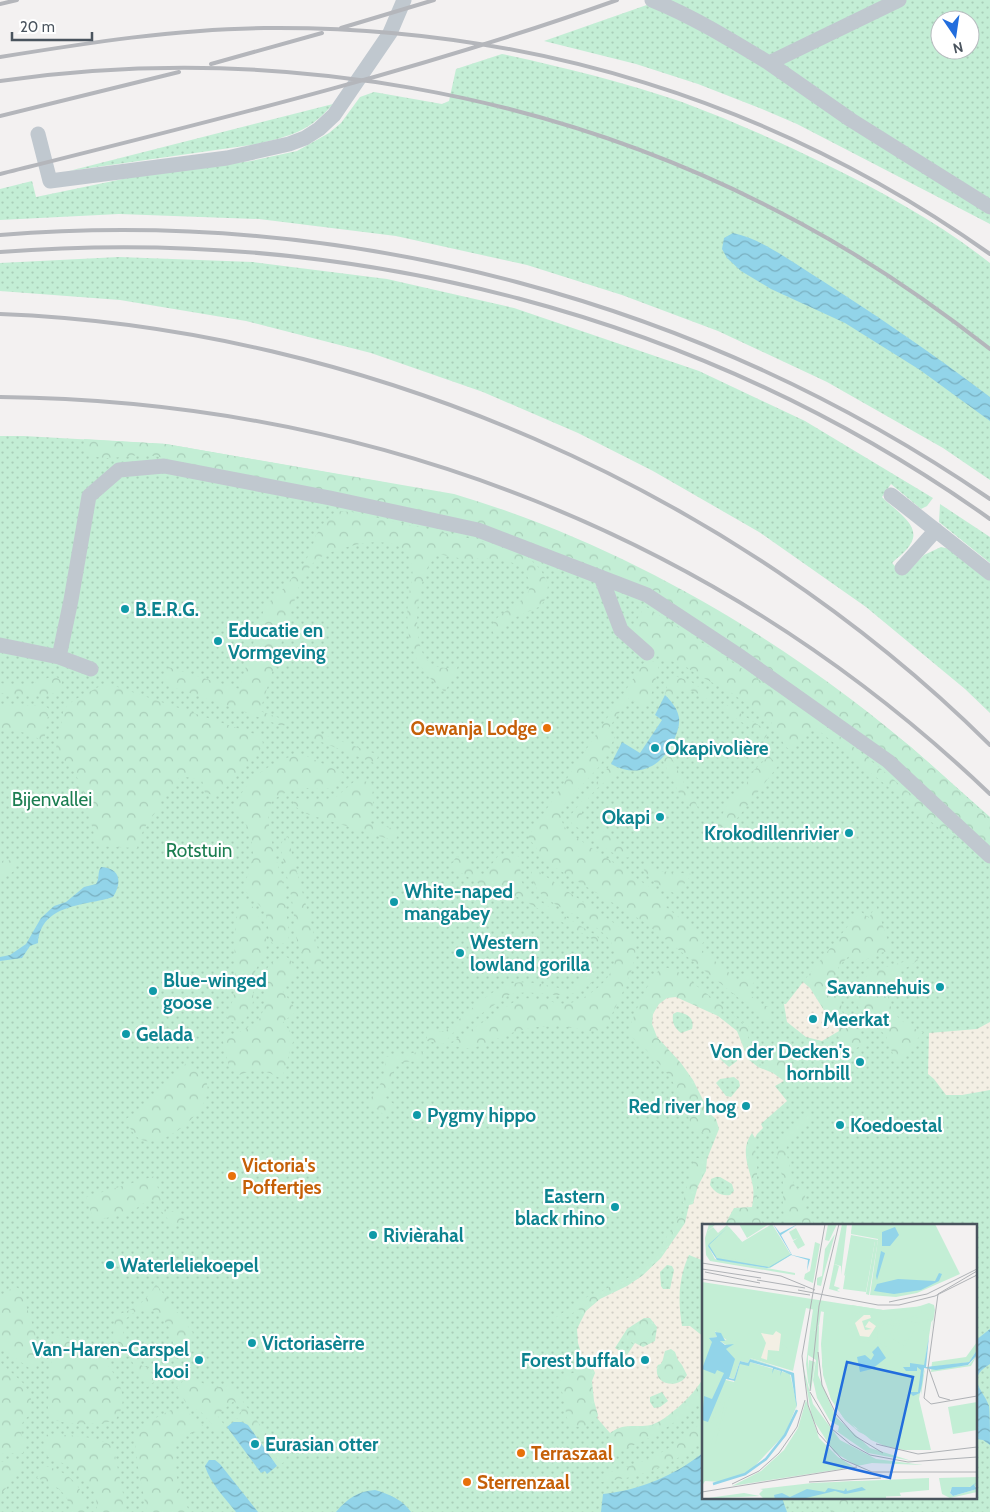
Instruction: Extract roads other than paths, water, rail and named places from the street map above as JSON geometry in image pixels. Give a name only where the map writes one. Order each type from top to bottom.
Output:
[{"type":"lane","points":[[38,134],[50,181],[227,158],[290,144],[305,138],[319,129],[334,115],[390,33],[404,0]]},
{"type":"lane","points":[[652,0],[675,9],[715,30],[770,63],[851,120],[990,207]]},
{"type":"lane","points":[[770,63],[899,0]]},
{"type":"lane","points":[[59,657],[89,496],[119,470],[164,466],[330,498],[478,530],[647,595],[741,657],[888,762],[990,856]]},
{"type":"lane","points":[[891,495],[990,573]]},
{"type":"lane","points":[[902,568],[936,530]]},
{"type":"lane","points":[[601,577],[621,630],[646,653]]},
{"type":"lane","points":[[0,645],[59,657],[90,669]]},
{"type":"water","points":[[733,233],[753,239],[783,256],[879,318],[990,397],[990,421],[920,370],[845,323],[771,289],[741,271],[727,258],[722,249],[724,238]]},
{"type":"water","points":[[665,695],[676,708],[679,721],[674,740],[663,757],[648,768],[640,770],[621,768],[611,764],[622,742],[640,753],[662,720],[655,715]]},
{"type":"water","points":[[101,867],[113,870],[118,877],[118,887],[113,897],[66,908],[56,913],[47,920],[41,930],[38,943],[30,946],[22,958],[0,961],[0,957],[10,955],[26,944],[41,918],[54,906],[66,902],[84,887],[96,884]]},
{"type":"water","points":[[990,1329],[990,1364],[978,1375],[978,1338]]},
{"type":"water","points":[[978,1384],[989,1406],[990,1445],[983,1440],[978,1439]]},
{"type":"water","points":[[233,1422],[242,1422],[248,1425],[277,1466],[267,1474],[265,1471],[261,1473],[227,1427]]},
{"type":"water","points":[[702,1454],[702,1500],[783,1500],[787,1512],[601,1512],[603,1494],[643,1485],[669,1475]]},
{"type":"water","points":[[209,1460],[215,1460],[220,1464],[258,1512],[236,1512],[210,1478],[205,1466]]},
{"type":"water","points":[[375,1490],[395,1498],[411,1512],[336,1512],[353,1496]]},
{"type":"railway","points":[[0,4],[17,0]]},
{"type":"railway","points":[[341,28],[434,0]]},
{"type":"railway","points":[[0,174],[233,115],[388,73],[541,26],[617,0]]},
{"type":"railway","points":[[0,57],[165,34],[264,28],[362,31],[458,41],[553,58],[645,83],[736,115],[823,154],[908,201],[990,254]]},
{"type":"railway","points":[[211,64],[322,33]]},
{"type":"railway","points":[[0,81],[103,70],[206,68],[309,74],[411,88],[512,110],[611,140],[707,177],[800,223],[850,251],[898,282],[990,349]]},
{"type":"railway","points":[[0,116],[179,72]]},
{"type":"railway","points":[[0,235],[131,230],[261,237],[390,254],[518,282],[642,321],[762,370],[879,430],[990,499]]},
{"type":"railway","points":[[0,252],[132,247],[262,254],[392,271],[519,298],[643,337],[763,387],[879,448],[990,519]]},
{"type":"railway","points":[[0,314],[136,326],[272,351],[405,389],[534,439],[659,500],[778,572],[888,654],[990,745]]},
{"type":"railway","points":[[0,397],[139,405],[274,424],[406,456],[534,500],[656,556],[774,624],[885,703],[990,794]]},
{"type":"place","name":"B.E.R.G.","points":[[125,609]]},
{"type":"place","name":"Educatie en Vormgeving","points":[[218,641]]},
{"type":"place","name":"Oewanja Lodge","points":[[547,728]]},
{"type":"place","name":"Okapivolière","points":[[655,748]]},
{"type":"place","name":"Okapi","points":[[660,817]]},
{"type":"place","name":"Krokodillenrivier","points":[[849,833]]},
{"type":"place","name":"White-naped mangabey","points":[[394,902]]},
{"type":"place","name":"Western lowland gorilla","points":[[460,953]]},
{"type":"place","name":"Savannehuis","points":[[940,987]]},
{"type":"place","name":"Blue-winged goose","points":[[153,991]]},
{"type":"place","name":"Meerkat","points":[[813,1019]]},
{"type":"place","name":"Gelada","points":[[126,1034]]},
{"type":"place","name":"Von der Decken's hornbill","points":[[860,1062]]},
{"type":"place","name":"Red river hog","points":[[746,1106]]},
{"type":"place","name":"Pygmy hippo","points":[[417,1115]]},
{"type":"place","name":"Koedoestal","points":[[840,1125]]},
{"type":"place","name":"Victoria's Poffertjes","points":[[232,1176]]},
{"type":"place","name":"Eastern black rhino","points":[[615,1207]]},
{"type":"place","name":"Rivièrahal","points":[[373,1235]]},
{"type":"place","name":"Waterleliekoepel","points":[[110,1265]]},
{"type":"place","name":"Victoriasèrre","points":[[252,1343]]},
{"type":"place","name":"Van-Haren-Carspel kooi","points":[[199,1360]]},
{"type":"place","name":"Forest buffalo","points":[[645,1360]]},
{"type":"place","name":"Eurasian otter","points":[[255,1444]]},
{"type":"place","name":"Terraszaal","points":[[521,1453]]},
{"type":"place","name":"Sterrenzaal","points":[[467,1482]]},
{"type":"park label","name":"Bijenvallei","points":[[52,799]]},
{"type":"park label","name":"Rotstuin","points":[[199,850]]}]
